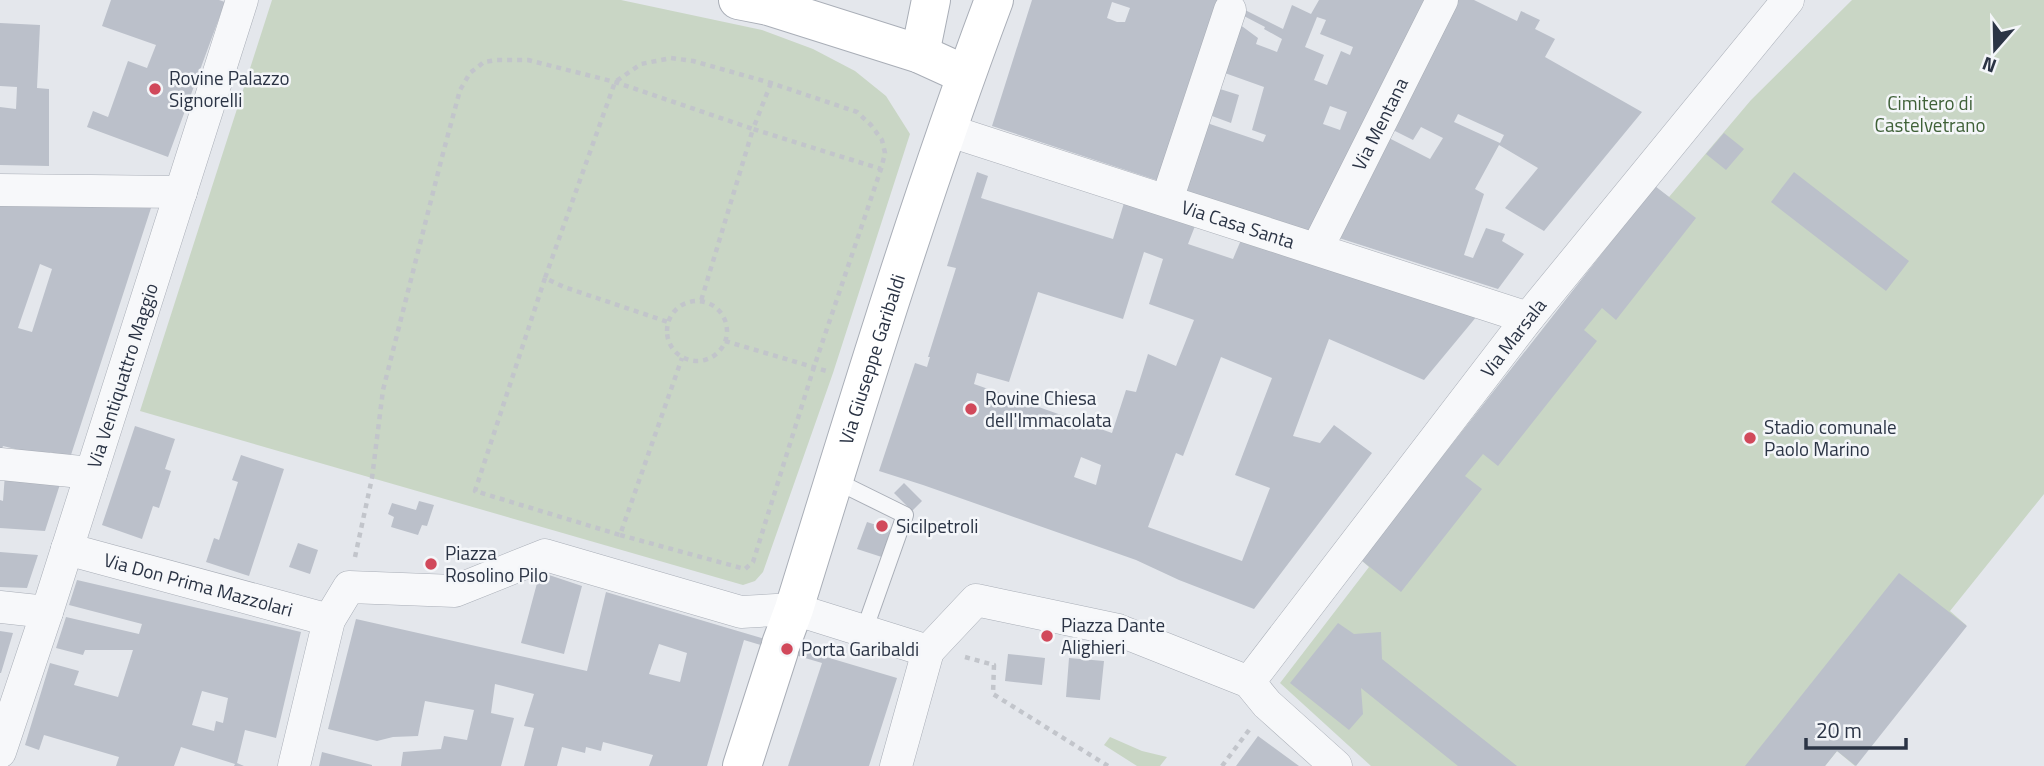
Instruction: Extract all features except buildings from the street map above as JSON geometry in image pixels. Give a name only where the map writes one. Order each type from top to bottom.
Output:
[{"type":"main road","points":[[920,54],[931,0]]},
{"type":"main road","name":"Via Giuseppe Garibaldi","points":[[742,766],[965,75],[994,0]]},
{"type":"main road","points":[[761,2],[920,54],[965,75]]},
{"type":"street","name":"Via Ventiquattro Maggio","points":[[0,752],[10,690],[47,612],[242,0]]},
{"type":"street","name":"Via Mentana","points":[[1317,248],[1442,0]]},
{"type":"street","name":"Via Marsala","points":[[1258,693],[1528,318],[1788,0]]},
{"type":"street","points":[[1167,200],[1230,10]]},
{"type":"street","name":"Via Casa Santa","points":[[947,130],[1528,318]]},
{"type":"street","points":[[0,190],[181,192]]},
{"type":"street","points":[[0,464],[91,473]]},
{"type":"street","name":"Via Don Prima Mazzolari","points":[[66,549],[330,620]]},
{"type":"street","points":[[294,766],[330,620],[349,587],[456,591],[545,555],[741,611],[784,635],[864,631],[928,651]]},
{"type":"street","points":[[896,766],[928,651],[976,600],[1118,630],[1258,693],[1336,766]]},
{"type":"street","points":[[0,607],[47,612]]},
{"type":"lane","points":[[834,480],[905,515],[864,631]]},
{"type":"path","points":[[671,58],[693,61],[771,83],[857,112],[871,125],[881,140],[885,153],[753,562],[745,569],[475,491],[545,278],[615,82],[641,64],[671,58]]},
{"type":"path","points":[[349,587],[372,478],[383,390],[460,90],[470,73],[484,62],[528,60],[615,82],[881,169]]},
{"type":"path","points":[[701,301],[752,129],[771,83]]},
{"type":"path","points":[[545,278],[668,322]]},
{"type":"path","points":[[701,301],[712,305],[719,312],[727,331],[720,351],[703,361],[692,361],[682,358],[674,351],[669,342],[668,322],[673,312],[681,306],[701,301]]},
{"type":"path","points":[[725,341],[864,383]]},
{"type":"path","points":[[620,535],[682,358]]},
{"type":"path","points":[[928,651],[994,664],[993,694],[1108,766]]},
{"type":"path","points":[[1222,766],[1258,693]]},
{"type":"green space","points":[[272,0],[621,0],[762,30],[813,49],[855,71],[886,96],[910,134],[833,373],[763,572],[755,581],[743,585],[140,411]]},
{"type":"green space","name":"Stadio comunale Paolo Marino","points":[[1852,0],[2044,0],[2044,494],[1950,611],[1966,625],[1855,766],[1837,751],[1825,766],[1371,766],[1280,683],[1369,567],[1361,560],[1655,187],[1669,197],[1751,100]]},
{"type":"green space","points":[[1110,737],[1142,751],[1167,757],[1160,766],[1137,766],[1104,745]]},
{"type":"place","name":"Rovine Palazzo Signorelli","points":[[155,89]]},
{"type":"place","name":"Rovine Chiesa dell'Immacolata","points":[[971,409]]},
{"type":"place","name":"Stadio comunale Paolo Marino","points":[[1750,438]]},
{"type":"place","name":"Sicilpetroli","points":[[882,526]]},
{"type":"place","name":"Piazza Rosolino Pilo","points":[[431,564]]},
{"type":"place","name":"Piazza Dante Alighieri","points":[[1047,636]]},
{"type":"place","name":"Porta Garibaldi","points":[[787,649]]},
{"type":"park label","name":"Cimitero di Castelvetrano","points":[[1930,114]]}]
